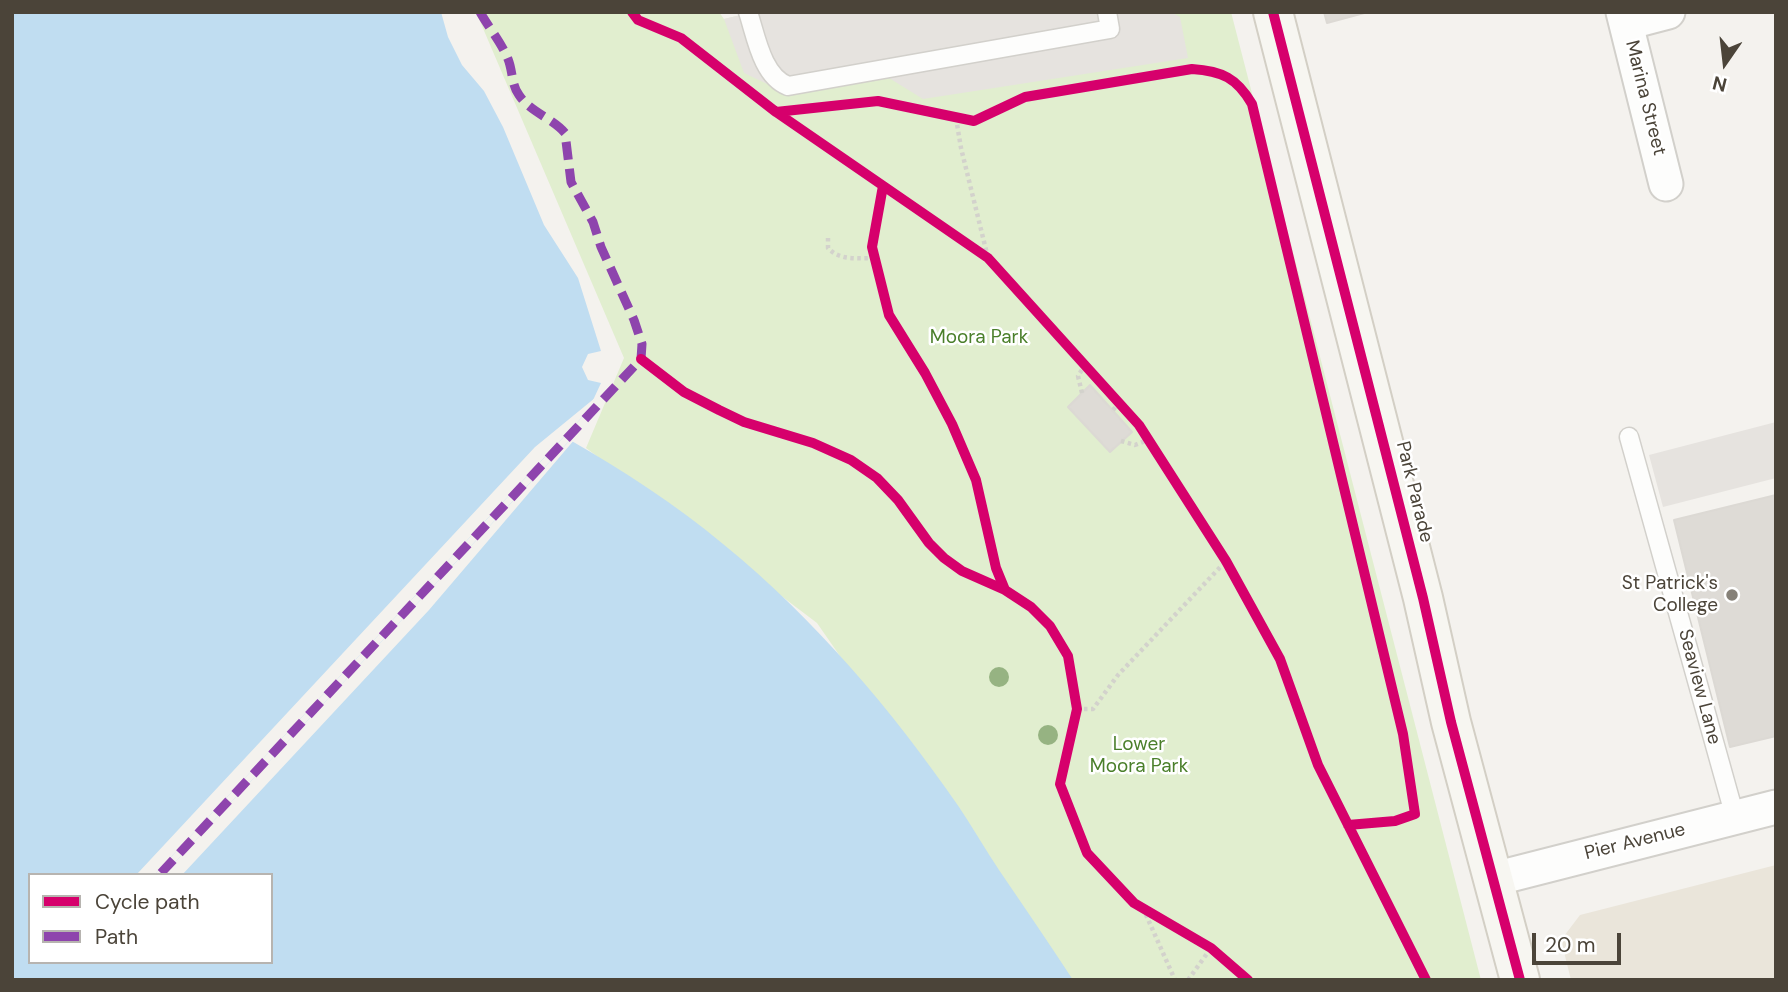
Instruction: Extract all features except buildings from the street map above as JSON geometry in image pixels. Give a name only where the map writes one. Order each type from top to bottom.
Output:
[{"type":"street","name":"Park Parade","points":[[1272,12],[1420,586],[1451,722],[1520,980]]},
{"type":"street","points":[[1625,18],[1668,12]]},
{"type":"street","name":"Marina Street","points":[[1625,18],[1666,184]]},
{"type":"street","name":"Pier Avenue","points":[[1494,879],[1776,807]]},
{"type":"lane","points":[[748,12],[767,66],[780,83],[788,86],[1110,29],[1107,12]]},
{"type":"lane","name":"Seaview Lane","points":[[1629,437],[1735,817]]},
{"type":"path","points":[[943,115],[961,119],[961,148],[988,258]]},
{"type":"path","points":[[828,238],[828,248],[834,255],[875,258]]},
{"type":"path","points":[[978,251],[997,268]]},
{"type":"path","points":[[1076,356],[1093,375]]},
{"type":"path","points":[[1082,393],[1078,376],[1085,365]]},
{"type":"path","points":[[1110,394],[1119,408]]},
{"type":"path","points":[[1121,441],[1135,445],[1146,436],[1155,451]]},
{"type":"path","points":[[1219,550],[1233,573]]},
{"type":"path","points":[[1077,709],[1093,709],[1118,676],[1226,561]]},
{"type":"path","points":[[1074,696],[1077,709],[1074,721]]},
{"type":"path","points":[[1138,906],[1166,922]]},
{"type":"path","points":[[1138,906],[1175,980]]},
{"type":"path","points":[[1200,942],[1220,956]]},
{"type":"path","points":[[1188,980],[1211,948]]},
{"type":"shaded area","points":[[753,12],[1171,12],[1180,17],[1188,58],[923,99],[889,78],[782,91],[744,73],[724,19]]},
{"type":"shaded area","points":[[1776,422],[1776,478],[1663,507],[1649,455]]},
{"type":"shaded area","points":[[1776,865],[1776,980],[1571,980],[1561,940],[1580,915]]},
{"type":"green space","name":"Moora Park","points":[[476,12],[719,12],[724,19],[753,12],[1231,12],[1481,980],[1060,980],[1010,901],[817,623],[586,448],[624,358]]},
{"type":"water","points":[[12,12],[441,12],[448,37],[462,65],[484,91],[503,127],[544,225],[578,278],[601,351],[588,354],[582,367],[588,380],[601,383],[588,411],[156,873],[28,873],[28,964],[273,964],[273,873],[165,873],[570,440],[649,489],[705,529],[757,573],[820,634],[879,701],[934,771],[1073,980],[12,980]]},
{"type":"pier","points":[[601,393],[599,399],[156,873],[138,873],[535,447]]},
{"type":"pier","points":[[573,437],[575,439],[429,610],[184,873],[165,873]]},
{"type":"marked path","points":[[161,873],[641,359],[642,344],[634,320],[601,247],[593,222],[571,182],[565,133],[529,106],[519,95],[505,53],[480,12]]},
{"type":"cycle path","points":[[632,12],[638,20],[681,38],[776,112],[988,258],[1139,425],[1226,561],[1280,659],[1318,765],[1426,980]]},
{"type":"cycle path","points":[[1273,12],[1423,598],[1451,722],[1520,980]]},
{"type":"cycle path","points":[[776,112],[878,101],[974,121],[1025,97],[1192,69],[1220,74],[1241,88],[1252,104],[1403,734],[1415,814],[1395,821],[1348,825]]},
{"type":"cycle path","points":[[883,186],[872,247],[889,315],[925,373],[952,424],[976,480],[996,568],[1005,590]]},
{"type":"cycle path","points":[[641,359],[684,392],[719,410],[744,422],[813,443],[851,460],[877,478],[898,500],[929,543],[944,558],[962,571],[1005,590],[1031,607],[1050,626],[1068,656],[1077,709],[1060,784],[1087,853],[1134,903],[1211,948],[1248,980]]},
{"type":"place","name":"St Patrick's College","points":[[1732,595]]},
{"type":"park label","name":"Lower Moora Park","points":[[1139,756]]}]
